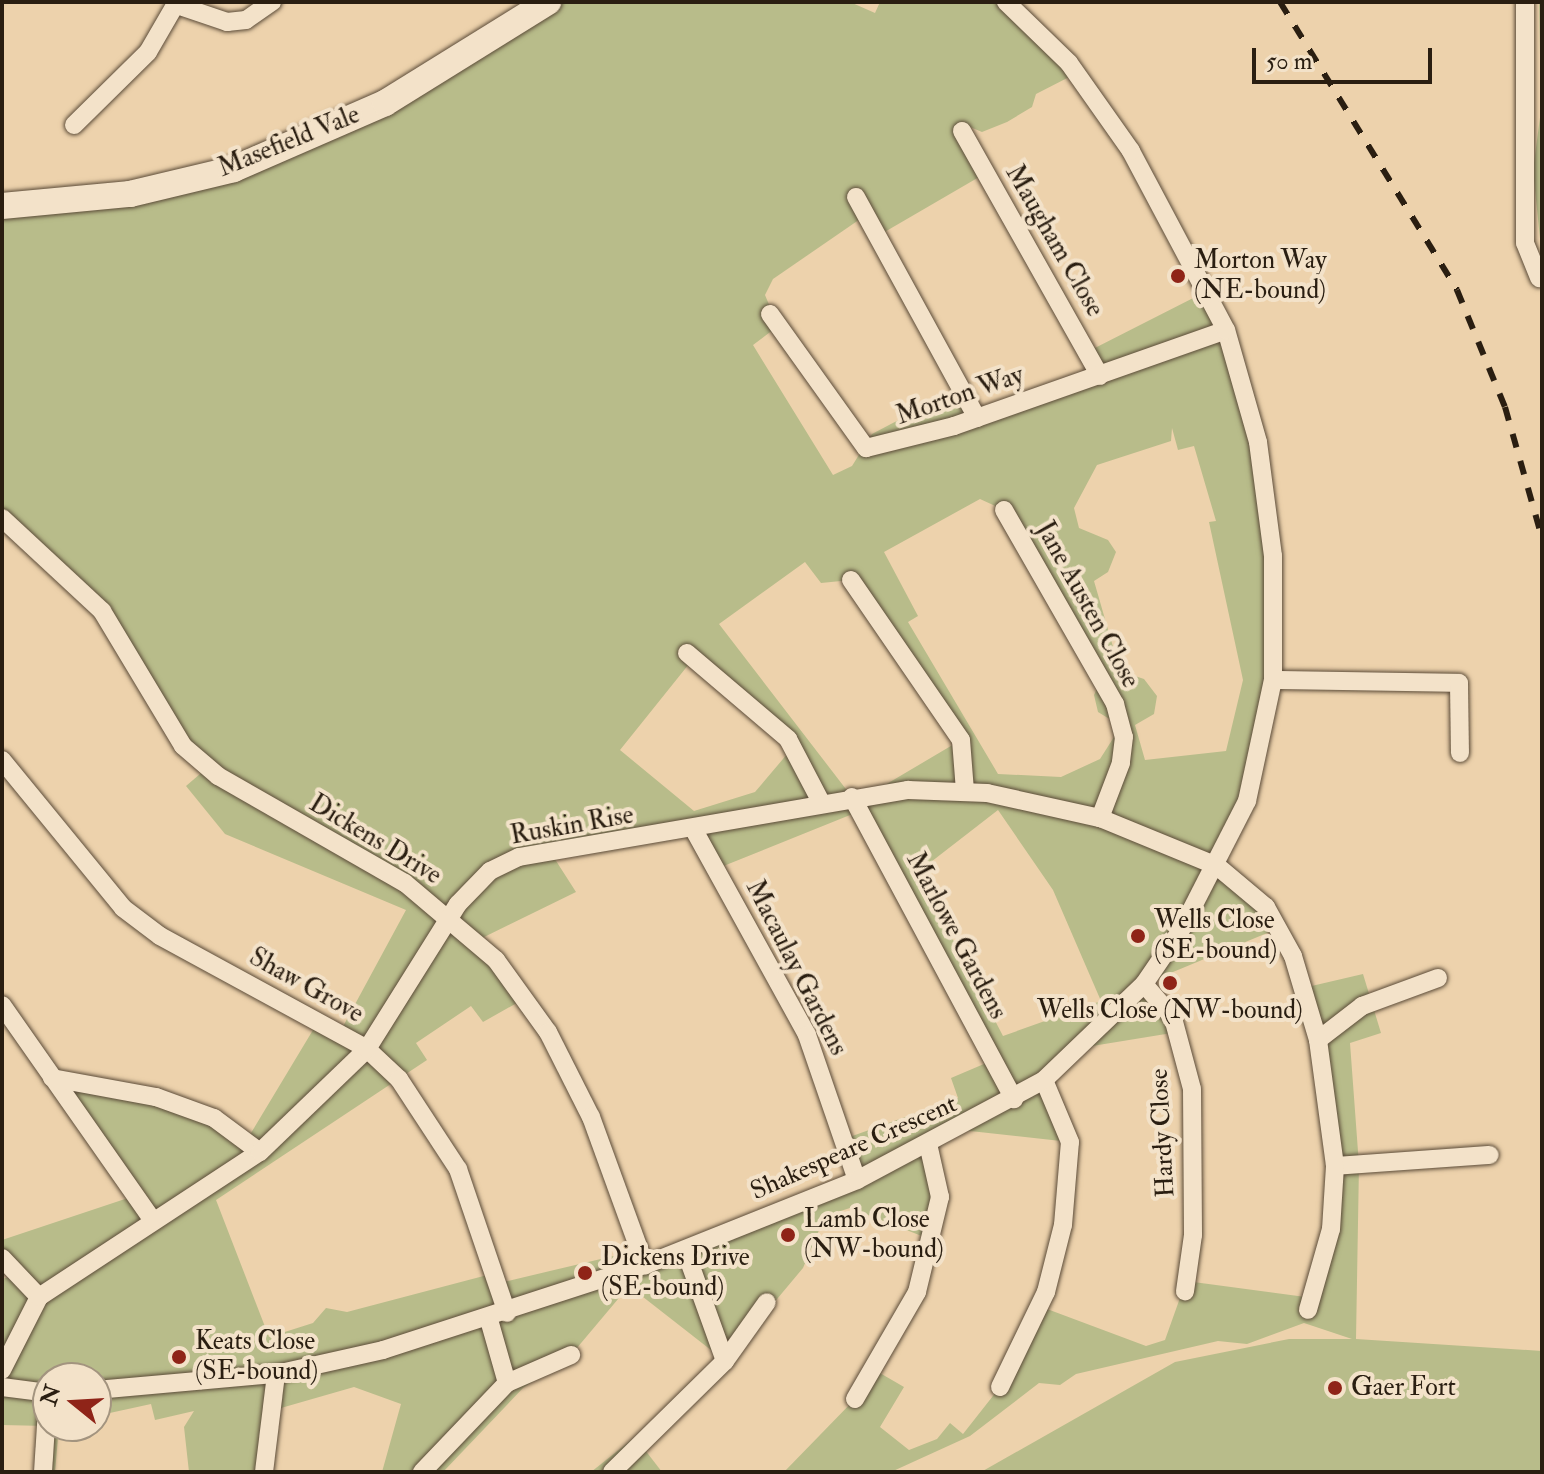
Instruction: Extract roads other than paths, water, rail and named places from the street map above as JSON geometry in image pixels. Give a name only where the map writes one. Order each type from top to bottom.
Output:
[{"type":"street","points":[[74,125],[148,52],[177,4],[227,22],[246,20],[272,2]]},
{"type":"street","name":"Masefield Vale","points":[[2,206],[130,194],[234,169],[385,103],[548,2]]},
{"type":"street","name":"Shakespeare Crescent","points":[[112,1389],[276,1374],[489,1320],[685,1250],[929,1148],[1014,1099],[1044,1080],[1144,984],[1217,866],[1247,801],[1273,680],[1276,618],[1258,442],[1226,330],[1131,151],[1069,63],[1006,2]]},
{"type":"street","points":[[1525,2],[1525,243],[1539,278]]},
{"type":"street","name":"Maugham Close","points":[[962,131],[1100,376]]},
{"type":"street","points":[[856,197],[977,418]]},
{"type":"street","name":"Morton Way","points":[[770,314],[866,448],[977,418],[1226,330]]},
{"type":"street","name":"Jane Austen Close","points":[[1004,510],[1115,704],[1123,750],[1100,818]]},
{"type":"street","name":"Dickens Drive","points":[[2,518],[102,611],[183,746],[218,776],[405,883],[450,917],[496,960],[548,1032],[591,1117],[645,1265]]},
{"type":"street","points":[[851,580],[961,740],[965,791]]},
{"type":"street","points":[[687,653],[788,739],[821,802]]},
{"type":"street","points":[[1273,680],[1459,683],[1460,753]]},
{"type":"street","name":"Shaw Grove","points":[[3,759],[123,908],[160,936],[367,1049],[428,1115],[458,1169],[507,1313]]},
{"type":"street","name":"Ruskin Rise","points":[[2,1370],[39,1297],[152,1219],[260,1152],[367,1049],[450,917],[490,871],[519,857],[694,830],[852,797],[965,791],[1100,818],[1217,866]]},
{"type":"street","name":"Marlowe Gardens","points":[[852,797],[1014,1099]]},
{"type":"street","name":"Macaulay Gardens","points":[[694,830],[807,1035],[857,1180]]},
{"type":"street","points":[[1217,866],[1273,918],[1318,1040],[1335,1166],[1325,1259],[1308,1310]]},
{"type":"street","points":[[1318,1040],[1362,1006],[1438,978]]},
{"type":"street","name":"Hardy Close","points":[[1144,984],[1173,1018],[1192,1089],[1193,1235],[1185,1291]]},
{"type":"street","points":[[2,1005],[152,1219]]},
{"type":"street","points":[[52,1078],[199,1113],[260,1152]]},
{"type":"street","points":[[1000,1387],[1046,1292],[1063,1225],[1070,1142],[1044,1080]]},
{"type":"street","points":[[855,1399],[917,1292],[940,1197],[929,1148]]},
{"type":"street","points":[[1335,1166],[1490,1155]]},
{"type":"street","points":[[685,1250],[725,1361]]},
{"type":"street","points":[[2,1258],[39,1297]]},
{"type":"street","points":[[612,1472],[725,1361],[767,1302]]},
{"type":"street","points":[[489,1320],[507,1383]]},
{"type":"street","points":[[422,1472],[507,1383],[571,1355]]},
{"type":"street","points":[[264,1472],[276,1374]]},
{"type":"street","points":[[2,1387],[32,1392]]},
{"type":"street","points":[[43,1472],[45,1442]]},
{"type":"railway","points":[[1280,2],[1457,290],[1505,407],[1542,538]]},
{"type":"place","name":"Morton Way (NE-bound)","points":[[1178,276]]},
{"type":"place","name":"Wells Close (SE-bound)","points":[[1138,936]]},
{"type":"place","name":"Wells Close (NW-bound)","points":[[1170,983]]},
{"type":"place","name":"Lamb Close (NW-bound)","points":[[788,1235]]},
{"type":"place","name":"Dickens Drive (SE-bound)","points":[[585,1273]]},
{"type":"place","name":"Keats Close (SE-bound)","points":[[179,1357]]},
{"type":"place","name":"Gaer Fort","points":[[1335,1388]]}]
